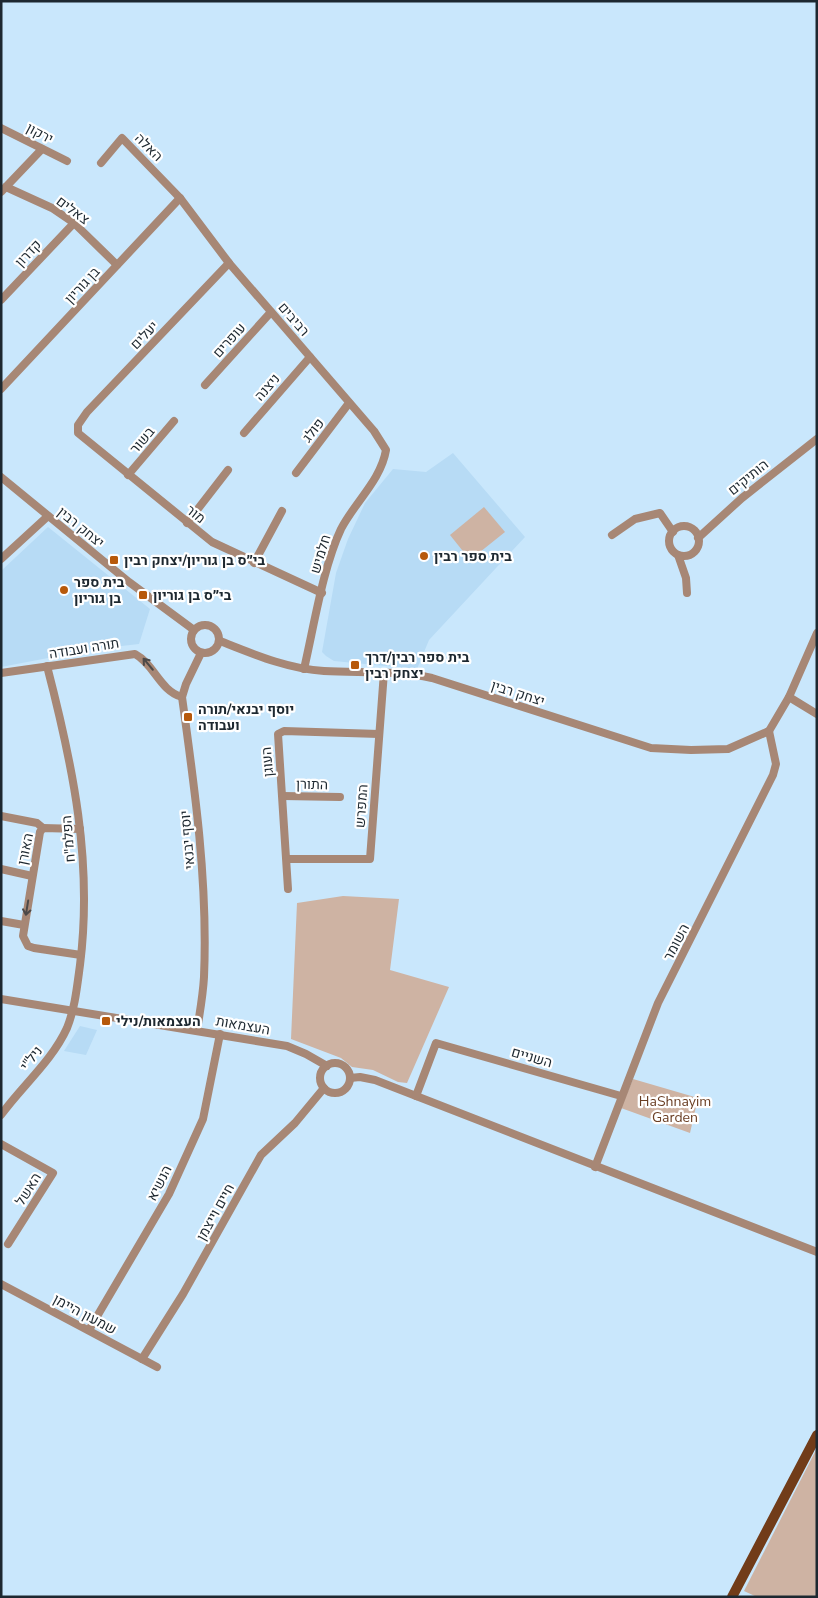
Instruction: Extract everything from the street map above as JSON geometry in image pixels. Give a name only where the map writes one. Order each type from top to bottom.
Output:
[{"type":"main road","points":[[732,1597],[817,1435]]},
{"type":"street","name":"ירקון","points":[[1,128],[67,161]]},
{"type":"street","name":"האלה","points":[[101,162],[122,138],[180,198]]},
{"type":"street","points":[[4,190],[42,149]]},
{"type":"street","name":"צאלים","points":[[4,190],[52,208],[74,223],[117,265]]},
{"type":"street","name":"רביבים","points":[[180,198],[230,263],[382,443],[386,450],[384,457]]},
{"type":"street","name":"בן גוריון","points":[[1,389],[180,198]]},
{"type":"street","name":"קדרון","points":[[1,300],[74,223]]},
{"type":"street","name":"יעלים","points":[[78,425],[96,402],[230,263]]},
{"type":"street","name":"עופרים","points":[[205,385],[271,312]]},
{"type":"street","name":"ניצנה","points":[[244,433],[310,357]]},
{"type":"street","name":"פולג","points":[[296,473],[349,403]]},
{"type":"street","name":"בשור","points":[[128,475],[174,421]]},
{"type":"street","name":"מור","points":[[78,425],[78,433],[84,440],[212,542],[322,593]]},
{"type":"street","name":"הותיקים","points":[[698,538],[742,498],[817,439]]},
{"type":"street","name":"חלמיש","points":[[304,669],[333,552],[342,528],[378,474],[384,457]]},
{"type":"street","points":[[187,523],[228,470]]},
{"type":"street","name":"יצחק רבין","points":[[1,477],[129,582],[194,630]]},
{"type":"street","points":[[254,563],[282,511]]},
{"type":"street","points":[[612,535],[635,519],[660,513],[673,532]]},
{"type":"street","points":[[1,558],[48,516]]},
{"type":"street","points":[[678,555],[692,554],[697,547],[698,538],[689,528],[680,527],[673,532],[669,545],[678,555],[686,578],[686,593]]},
{"type":"street","points":[[203,625],[209,625],[217,631],[220,641],[213,652],[201,653],[191,643],[194,630],[203,625]]},
{"type":"street","points":[[769,731],[789,697],[817,634]]},
{"type":"street","name":"יצחק רבין","points":[[220,641],[256,656],[304,669],[409,673],[432,678],[651,748],[691,750],[728,748],[769,731]]},
{"type":"street","name":"יוסף יבנאי","points":[[197,1030],[204,979],[203,881],[200,826],[182,697],[201,653]]},
{"type":"street","name":"תורה ועבודה","points":[[1,673],[134,654],[142,658],[170,691],[182,697]]},
{"type":"street","name":"הפלמ\"ח","points":[[48,666],[76,788],[80,830],[85,917],[73,1011]]},
{"type":"street","name":"המפרש","points":[[287,860],[370,859],[384,672]]},
{"type":"street","points":[[789,697],[817,714]]},
{"type":"street","name":"העוגן","points":[[288,889],[278,734],[284,731],[380,734]]},
{"type":"street","name":"השומר","points":[[595,1167],[658,1003],[773,775],[776,764],[769,731]]},
{"type":"street","name":"התורן","points":[[283,796],[340,797]]},
{"type":"street","name":"האורן","points":[[1,816],[37,823],[43,828],[80,830]]},
{"type":"street","name":"האורן","points":[[43,828],[40,832],[23,936],[28,946],[81,955]]},
{"type":"street","name":"האורן","points":[[1,869],[32,876]]},
{"type":"street","points":[[1,921],[24,926]]},
{"type":"street","name":"העצמאות","points":[[1,999],[287,1046],[327,1066]]},
{"type":"street","name":"ניל\"י","points":[[3,1111],[50,1056],[66,1030],[73,1011]]},
{"type":"street","name":"הנשיא","points":[[89,1330],[169,1194],[203,1119],[220,1034]]},
{"type":"street","name":"השניים","points":[[416,1096],[436,1043],[621,1096]]},
{"type":"street","points":[[336,1064],[344,1066],[350,1078],[348,1087],[341,1092],[332,1092],[324,1088],[321,1079],[327,1066],[336,1064]]},
{"type":"street","points":[[350,1078],[367,1078],[416,1096],[817,1252]]},
{"type":"street","name":"חיים וייצמן","points":[[142,1359],[184,1294],[261,1155],[295,1123],[324,1088]]},
{"type":"street","name":"האשל","points":[[1,1144],[53,1173],[8,1244]]},
{"type":"street","name":"שמעון היימן","points":[[1,1284],[157,1367]]},
{"type":"shaded area","name":"בית ספר רבין","points":[[453,453],[525,537],[429,640],[417,669],[334,661],[322,652],[336,573],[348,539],[365,503],[393,469],[426,472]]},
{"type":"shaded area","name":"בית ספר בן גוריון","points":[[48,527],[150,609],[139,644],[95,649],[1,667],[1,571]]},
{"type":"shaded area","points":[[80,1026],[97,1030],[86,1055],[64,1051]]},
{"type":"green space","points":[[484,507],[505,532],[470,560],[450,535]]},
{"type":"green space","points":[[343,896],[399,899],[390,970],[449,987],[407,1083],[398,1082],[373,1070],[352,1067],[341,1058],[291,1039],[297,903]]},
{"type":"green space","name":"HaShnayim Garden","points":[[633,1079],[698,1098],[690,1133],[621,1108]]},
{"type":"green space","points":[[817,1448],[817,1597],[757,1597],[744,1591]]},
{"type":"place","name":"בית ספר רבין","points":[[424,556]]},
{"type":"place","name":"בי״ס בן גוריון/יצחק רבין","points":[[114,560]]},
{"type":"place","name":"בית ספר בן גוריון","points":[[64,590]]},
{"type":"place","name":"בי״ס בן גוריון","points":[[143,595]]},
{"type":"place","name":"בית ספר רבין/דרך יצחק רבין","points":[[355,665]]},
{"type":"place","name":"יוסף יבנאי/תורה ועבודה","points":[[188,717]]},
{"type":"place","name":"העצמאות/נילי","points":[[106,1021]]}]
